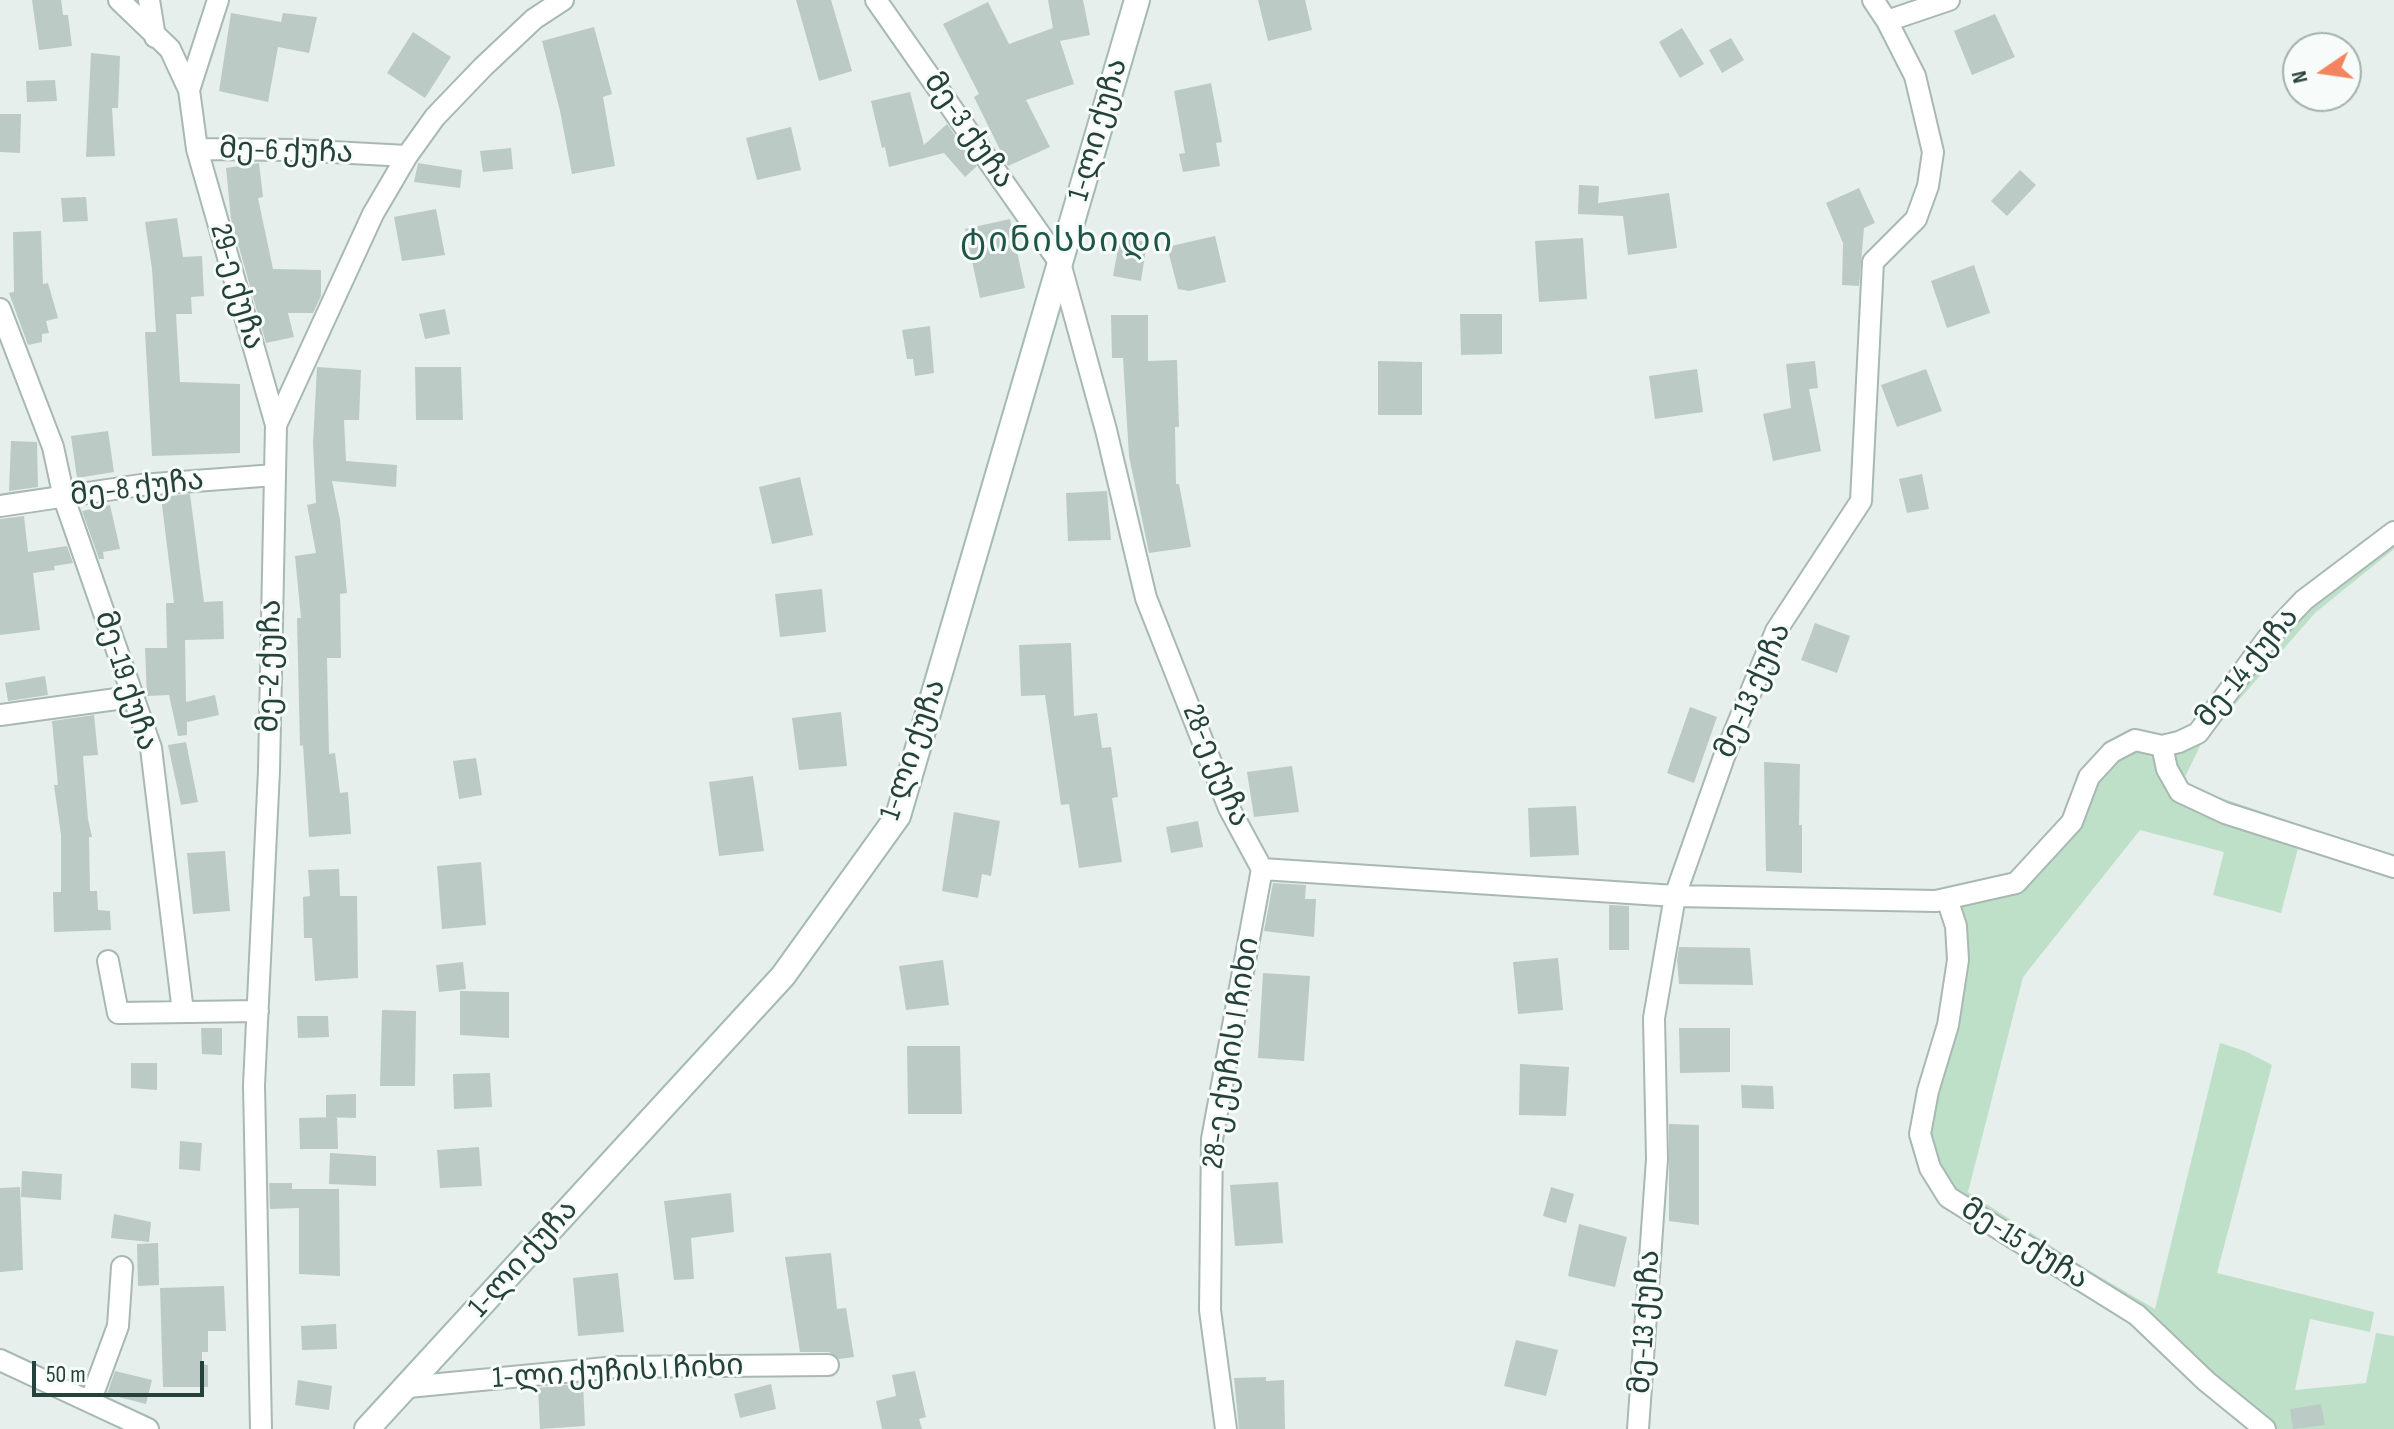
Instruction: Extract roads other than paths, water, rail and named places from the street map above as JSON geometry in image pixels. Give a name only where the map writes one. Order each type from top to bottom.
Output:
[{"type":"main road","name":"1-ლი ქუჩა","points":[[367,1429],[783,976],[898,816],[1137,0]]},
{"type":"street","name":"მე-6 ქუჩა","points":[[119,0],[170,49],[189,90],[197,149],[407,156]]},
{"type":"street","points":[[149,0],[155,37]]},
{"type":"street","points":[[189,90],[218,0]]},
{"type":"street","name":"მე-2 ქუჩა","points":[[261,1429],[254,1085],[269,770],[276,425],[373,214],[407,156],[435,117],[483,67],[534,19],[563,0]]},
{"type":"street","name":"მე-3 ქუჩა","points":[[876,0],[1060,263]]},
{"type":"street","name":"მე-13 ქუჩა","points":[[1638,1429],[1657,1159],[1654,1018],[1675,896],[1724,757],[1776,631],[1861,501],[1873,262],[1916,219],[1928,186],[1933,152],[1915,76],[1873,0]]},
{"type":"street","points":[[1887,21],[1949,0]]},
{"type":"street","name":"29-ე ქუჩა","points":[[197,149],[276,425]]},
{"type":"street","name":"28-ე ქუჩა","points":[[1060,263],[1106,430],[1146,598],[1229,808],[1262,869]]},
{"type":"street","name":"მე-19 ქუჩა","points":[[0,309],[53,447],[64,498],[151,748],[183,1012]]},
{"type":"street","name":"მე-8 ქუჩა","points":[[0,506],[141,485],[275,475]]},
{"type":"street","name":"მე-14 ქუჩა","points":[[1675,896],[1936,901],[2016,883],[2072,822],[2089,777],[2112,752],[2135,740],[2162,746],[2198,733],[2267,639],[2304,600],[2394,532]]},
{"type":"street","points":[[0,715],[131,697]]},
{"type":"street","points":[[2162,746],[2167,769],[2180,792],[2225,813],[2394,867]]},
{"type":"street","points":[[1262,869],[1675,896]]},
{"type":"street","name":"28-ე ქუჩის I ჩიხი","points":[[1226,1429],[1210,1310],[1212,1139],[1262,869]]},
{"type":"street","name":"მე-15 ქუჩა","points":[[1947,899],[1956,926],[1958,960],[1948,1025],[1928,1091],[1920,1134],[1930,1168],[1948,1197],[2137,1315],[2206,1381],[2265,1429]]},
{"type":"street","points":[[108,961],[118,1013],[258,1011]]},
{"type":"street","points":[[90,1402],[118,1326],[122,1267]]},
{"type":"street","points":[[0,1360],[148,1429]]},
{"type":"street","name":"1-ლი ქუჩის I ჩიხი","points":[[408,1387],[616,1367],[828,1365]]},
{"type":"district","name":"ტინისხიდი","points":[[1067,242]]}]
